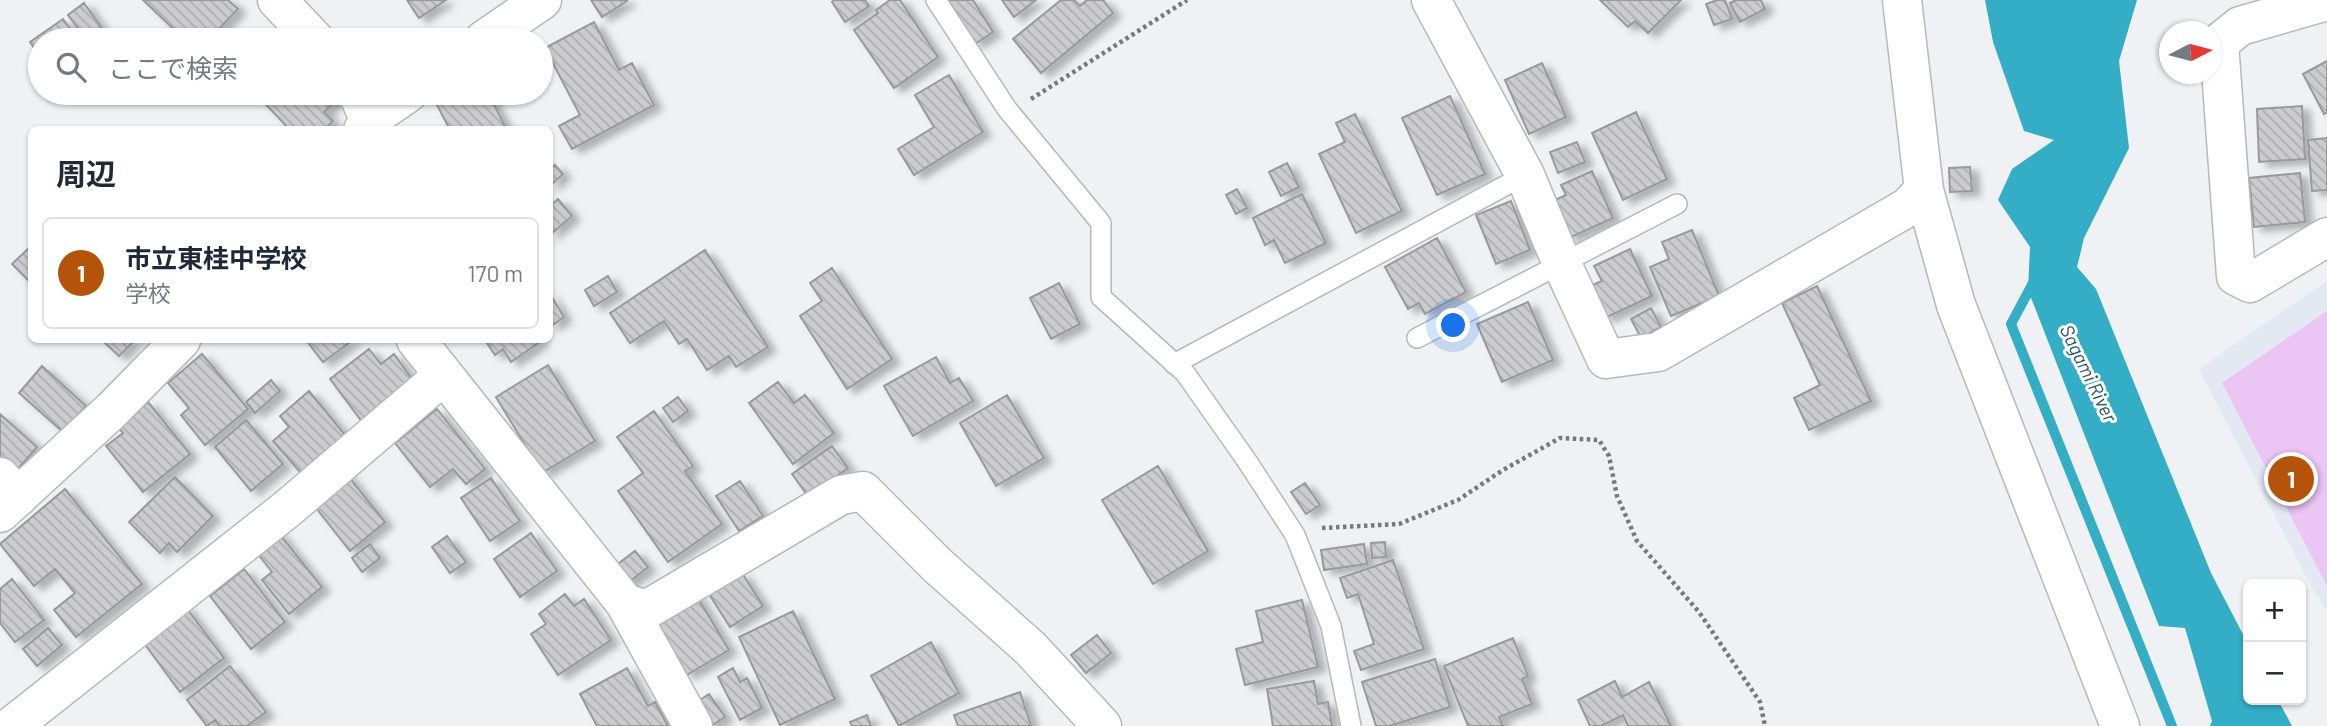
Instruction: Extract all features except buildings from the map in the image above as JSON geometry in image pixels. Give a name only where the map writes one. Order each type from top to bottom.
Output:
[{"type":"street","points":[[277,0],[304,28]]},
{"type":"street","points":[[501,28],[542,0]]},
{"type":"street","points":[[1431,0],[1525,175],[1606,359],[1658,352],[1908,207],[1924,190]]},
{"type":"street","points":[[1902,0],[1924,190],[1956,304],[2120,726]]},
{"type":"street","points":[[2327,1],[2240,26],[2219,43],[2236,276],[2250,283],[2327,237]]},
{"type":"street","points":[[363,114],[382,105]]},
{"type":"street","points":[[6,496],[112,410],[178,343]]},
{"type":"street","points":[[418,343],[625,603],[693,726]]},
{"type":"street","points":[[12,726],[287,509],[444,375]]},
{"type":"street","points":[[625,603],[646,610],[841,495],[863,491],[937,565],[1030,648],[1102,726]]},
{"type":"lane","points":[[936,0],[1007,109],[1101,223],[1101,297],[1185,373],[1295,535],[1331,626],[1351,726]]},
{"type":"lane","points":[[1174,364],[1525,175]]},
{"type":"lane","points":[[1417,338],[1677,204]]},
{"type":"path","points":[[1007,109],[1026,102],[1187,0]]},
{"type":"path","points":[[1295,535],[1323,528],[1399,524],[1458,500],[1503,470],[1560,438],[1599,440],[1609,456],[1617,496],[1637,541],[1699,612],[1760,702],[1765,726]]},
{"type":"shaded area","points":[[2327,281],[2327,611],[2312,588],[2199,369]]},
{"type":"shaded area","points":[[2327,311],[2327,586],[2222,383]]},
{"type":"water","name":"Sagami River","points":[[1985,0],[2137,0],[2119,61],[2129,148],[2084,238],[2077,267],[2096,289],[2211,573],[2243,634],[2243,705],[2281,705],[2292,726],[2210,726],[2212,721],[2185,628],[2159,626],[2028,290],[2030,247],[1998,200],[2012,169],[2054,140],[2024,131],[1993,42]]},
{"type":"waterway","points":[[2035,279],[2011,324],[2172,726]]},
{"type":"place","name":"市立東桂中学校","points":[[2291,479]]}]
